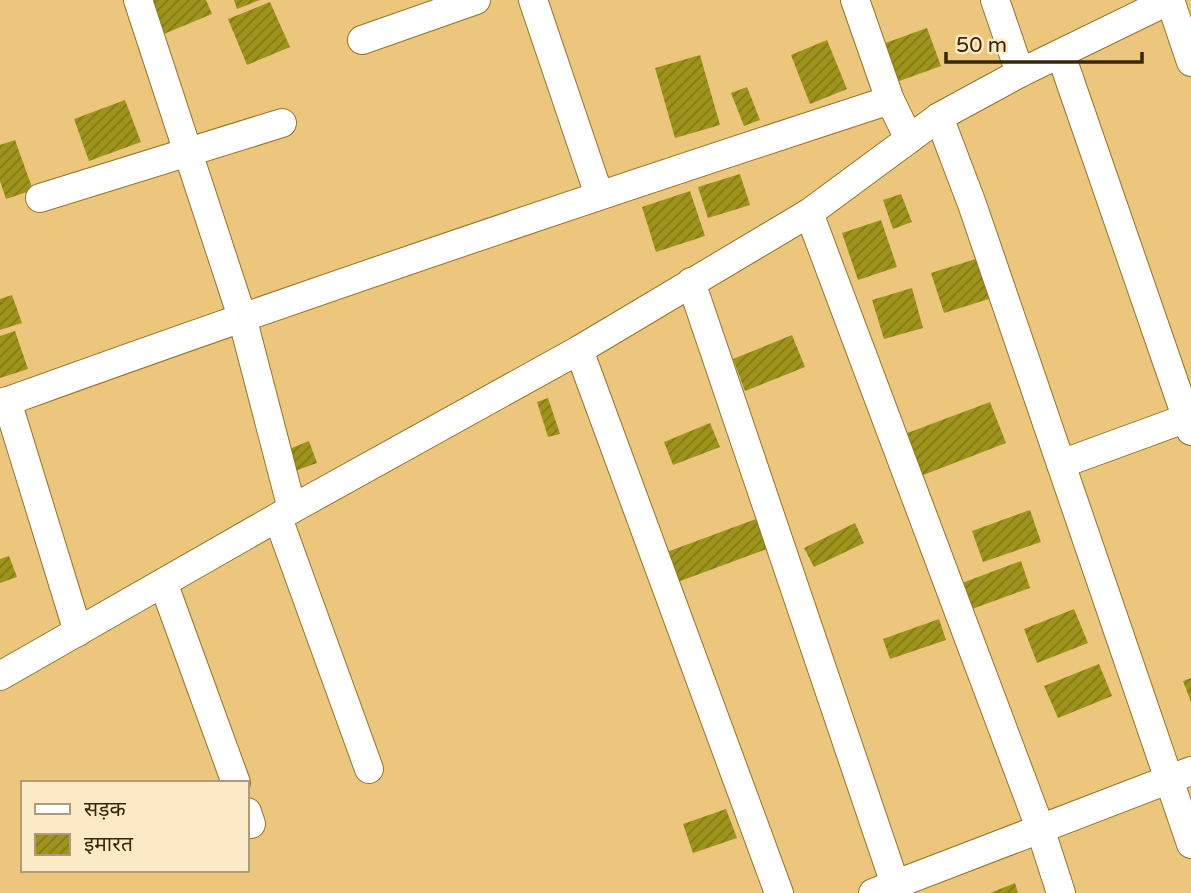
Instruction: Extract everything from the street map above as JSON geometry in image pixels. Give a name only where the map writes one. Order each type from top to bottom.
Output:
[{"type":"street","points":[[138,0],[242,317],[285,514],[369,769]]},
{"type":"street","points":[[362,40],[476,0]]},
{"type":"street","points":[[533,0],[599,195]]},
{"type":"street","points":[[855,0],[890,100],[909,139]]},
{"type":"street","points":[[995,0],[1020,74]]},
{"type":"street","points":[[0,676],[579,350],[809,213],[939,117],[1020,74],[1170,0],[1191,62]]},
{"type":"street","points":[[1061,55],[1189,425],[1061,464]]},
{"type":"street","points":[[78,632],[3,403],[242,317],[599,195],[890,100]]},
{"type":"street","points":[[939,117],[972,204],[1061,464],[1180,775],[1191,844]]},
{"type":"street","points":[[40,198],[282,123]]},
{"type":"street","points":[[809,213],[1040,828],[1060,893]]},
{"type":"street","points":[[691,282],[889,890],[1040,828],[1180,775]]},
{"type":"street","points":[[579,350],[779,893]]},
{"type":"street","points":[[164,585],[235,781]]},
{"type":"building","points":[[145,0],[206,0],[212,14],[159,36]]},
{"type":"building","points":[[234,0],[260,0],[237,9]]},
{"type":"building","points":[[270,2],[290,47],[247,65],[228,19]]},
{"type":"building","points":[[927,28],[941,66],[891,84],[877,46]]},
{"type":"building","points":[[827,40],[847,89],[810,104],[791,55]]},
{"type":"building","points":[[700,55],[720,125],[675,138],[655,68]]},
{"type":"building","points":[[747,87],[760,120],[744,126],[731,93]]},
{"type":"building","points":[[125,100],[141,142],[89,161],[74,119]]},
{"type":"building","points":[[15,140],[33,190],[6,199],[0,181],[0,145]]},
{"type":"building","points":[[740,174],[750,205],[708,218],[698,187]]},
{"type":"building","points":[[690,191],[705,236],[656,252],[642,207]]},
{"type":"building","points":[[901,194],[912,222],[893,229],[883,200]]},
{"type":"building","points":[[881,220],[897,267],[858,280],[842,233]]},
{"type":"building","points":[[982,257],[995,297],[944,313],[931,273]]},
{"type":"building","points":[[912,288],[923,328],[884,339],[872,300]]},
{"type":"building","points":[[12,295],[22,323],[0,330],[0,299]]},
{"type":"building","points":[[15,331],[28,369],[0,378],[0,336]]},
{"type":"building","points":[[792,335],[805,367],[745,391],[733,359]]},
{"type":"building","points":[[548,398],[560,434],[548,437],[537,402]]},
{"type":"building","points":[[990,402],[1006,443],[918,477],[902,435]]},
{"type":"building","points":[[710,423],[720,447],[673,465],[664,442]]},
{"type":"building","points":[[309,441],[317,463],[295,471],[287,450]]},
{"type":"building","points":[[1030,510],[1041,542],[983,562],[972,531]]},
{"type":"building","points":[[756,519],[767,549],[675,583],[664,553]]},
{"type":"building","points":[[855,523],[864,543],[814,567],[804,548]]},
{"type":"building","points":[[9,556],[17,577],[0,583],[0,559]]},
{"type":"building","points":[[1021,561],[1030,588],[972,609],[962,583]]},
{"type":"building","points":[[1074,609],[1088,643],[1037,663],[1024,629]]},
{"type":"building","points":[[939,619],[946,640],[890,659],[883,639]]},
{"type":"building","points":[[1099,664],[1112,696],[1058,718],[1044,686]]},
{"type":"building","points":[[1191,678],[1191,702],[1183,681]]},
{"type":"building","points":[[726,809],[737,838],[693,853],[683,824]]},
{"type":"building","points":[[1015,883],[1018,893],[990,893]]}]
